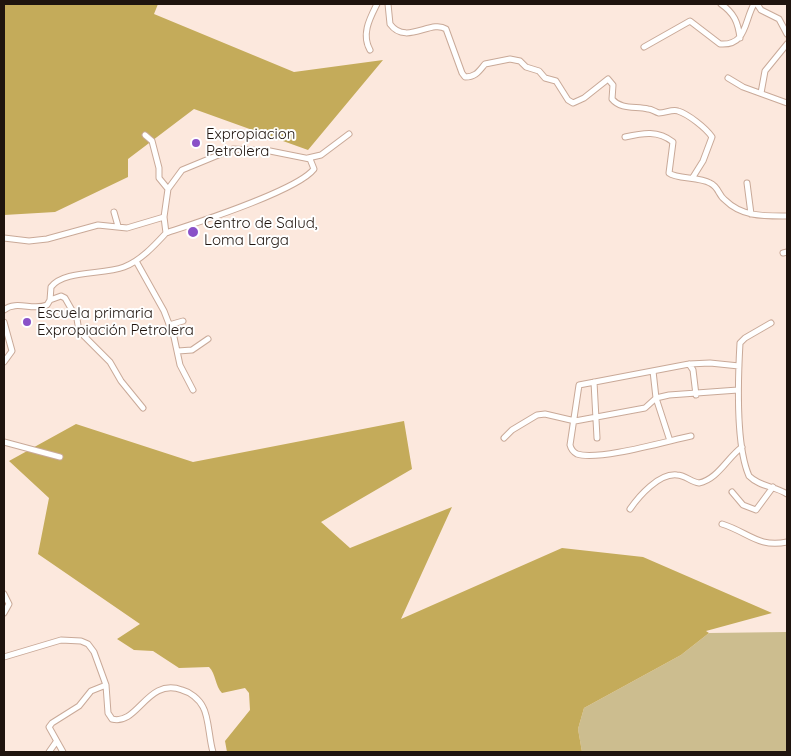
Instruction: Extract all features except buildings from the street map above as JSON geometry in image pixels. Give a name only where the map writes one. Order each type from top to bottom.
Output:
[{"type":"street","points":[[370,50],[366,32],[377,4]]},
{"type":"street","points":[[388,4],[390,24],[400,31],[414,32],[440,26],[446,29],[465,77],[472,77],[480,72],[485,64],[510,59],[520,61],[526,67],[539,71],[545,78],[556,81],[568,100],[573,103],[584,98],[608,79],[613,85],[612,99],[615,103],[624,106],[647,108],[659,112],[670,110],[681,112],[707,130],[712,137],[703,161],[693,177]]},
{"type":"street","points":[[720,4],[732,11],[740,38]]},
{"type":"street","points":[[644,48],[690,21],[720,44],[726,45],[740,38],[745,33],[756,4],[761,10],[779,19],[787,34]]},
{"type":"street","points":[[761,92],[765,71],[787,44]]},
{"type":"street","points":[[728,78],[743,87],[787,103]]},
{"type":"street","points":[[625,137],[642,133],[667,137],[673,142],[669,173],[672,176],[693,177],[716,186],[722,198],[734,209],[751,214],[787,216]]},
{"type":"street","points":[[305,158],[321,155],[349,134]]},
{"type":"street","points":[[145,135],[152,141],[160,178],[168,188]]},
{"type":"street","points":[[4,310],[19,306],[41,308],[47,306],[50,300],[51,287],[60,279],[114,270],[136,261],[166,233],[218,217],[234,208],[281,190],[310,174],[314,169],[310,159],[270,151],[233,148],[182,170],[168,188],[164,217],[166,233]]},
{"type":"street","points":[[747,183],[751,214]]},
{"type":"street","points":[[114,212],[118,226]]},
{"type":"street","points":[[4,238],[29,241],[47,240],[98,225],[127,228],[164,217]]},
{"type":"street","points":[[136,261],[164,311],[178,351],[180,365],[193,390]]},
{"type":"street","points":[[50,300],[61,296],[65,298],[77,318],[79,331],[110,362],[121,381],[143,408]]},
{"type":"street","points":[[169,326],[184,321]]},
{"type":"street","points":[[4,322],[12,351],[4,362]]},
{"type":"street","points":[[771,323],[741,340],[738,390],[742,447],[745,468],[754,481],[778,488],[787,494]]},
{"type":"street","points":[[178,351],[192,350],[208,340]]},
{"type":"street","points":[[691,436],[604,454],[576,454],[572,451],[570,445],[579,385],[689,364],[710,363],[739,366]]},
{"type":"street","points":[[689,364],[693,370],[696,394]]},
{"type":"street","points":[[653,371],[656,398],[670,440]]},
{"type":"street","points":[[594,382],[596,438]]},
{"type":"street","points":[[504,438],[512,430],[537,415],[545,414],[575,421],[645,408],[656,398],[738,390]]},
{"type":"street","points":[[4,442],[60,457]]},
{"type":"street","points":[[630,509],[639,496],[660,478],[678,474],[699,484],[712,478],[733,453],[742,447]]},
{"type":"street","points":[[732,492],[743,505],[756,510],[773,488]]},
{"type":"street","points":[[722,524],[734,528],[753,540],[767,544],[787,542]]},
{"type":"street","points":[[4,594],[9,604],[4,613]]},
{"type":"street","points":[[4,657],[61,640],[81,641],[88,644],[94,652],[106,685],[108,713],[117,720],[125,718],[163,687],[173,686],[185,691],[204,707],[213,752]]},
{"type":"street","points":[[63,752],[50,731],[52,723],[79,706],[91,691],[106,685]]},
{"type":"street","points":[[49,752],[56,742]]},
{"type":"shaded area","points":[[4,4],[158,4],[154,14],[294,72],[383,60],[308,150],[194,109],[128,159],[128,177],[55,212],[4,215]]},
{"type":"shaded area","points":[[404,421],[412,469],[321,522],[350,548],[452,507],[401,619],[562,548],[643,557],[772,613],[706,631],[709,633],[681,655],[584,708],[578,729],[582,752],[227,752],[225,741],[250,710],[249,693],[245,688],[222,693],[209,667],[179,668],[153,651],[134,650],[117,639],[140,624],[38,554],[49,498],[9,461],[76,424],[193,462]]},
{"type":"shaded area","points":[[787,632],[787,752],[582,752],[578,729],[584,708],[681,655],[709,633]]},
{"type":"place","name":"Expropiacion Petrolera","points":[[196,143]]},
{"type":"place","name":"Centro de Salud, Loma Larga","points":[[193,232]]},
{"type":"place","name":"Escuela primaria Expropiación Petrolera","points":[[27,322]]}]
